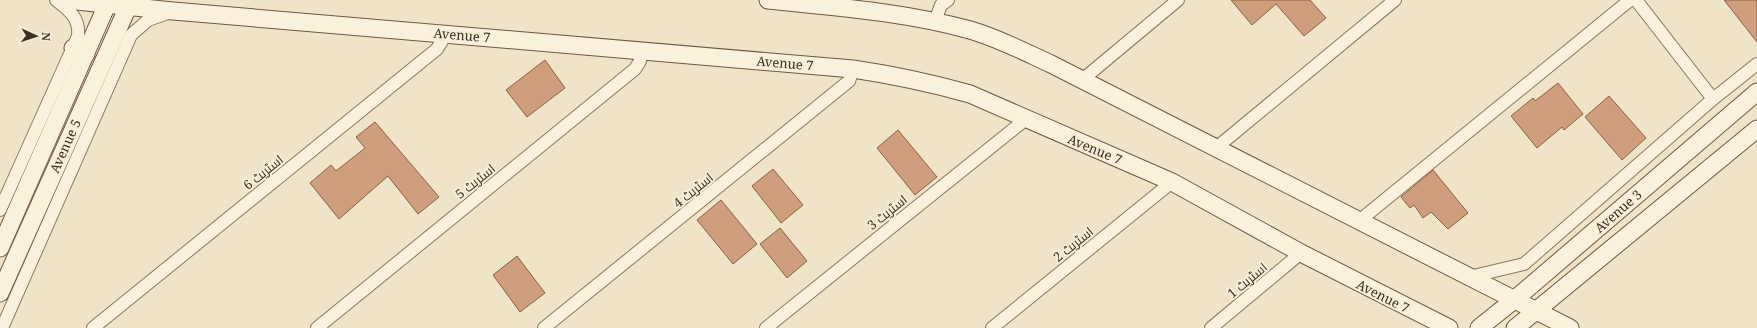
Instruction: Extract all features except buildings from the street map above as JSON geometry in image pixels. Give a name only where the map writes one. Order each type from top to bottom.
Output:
[{"type":"main road","name":"Avenue 7","points":[[67,0],[129,3],[443,33],[853,69],[899,76],[938,85],[970,94],[1172,182],[1301,253],[1449,328]]},
{"type":"main road","points":[[768,0],[847,8],[935,22],[972,30],[1029,54],[1082,80],[1570,328]]},
{"type":"main road","name":"Avenue 5","points":[[0,248],[79,51],[108,2]]},
{"type":"main road","name":"Avenue 5","points":[[0,293],[111,61],[129,3]]},
{"type":"main road","name":"Avenue 3","points":[[1479,328],[1514,300],[1757,92]]},
{"type":"main road","name":"Avenue 3","points":[[1515,328],[1757,129]]},
{"type":"street","points":[[0,210],[79,51],[78,28],[76,20],[71,12],[56,0]]},
{"type":"street","points":[[935,22],[941,5],[948,0]]},
{"type":"street","points":[[1082,80],[1178,0]]},
{"type":"street","points":[[1216,148],[1395,0]]},
{"type":"street","points":[[1359,221],[1630,0]]},
{"type":"street","points":[[1636,0],[1713,99]]},
{"type":"street","points":[[2,328],[111,61],[131,35],[164,7]]},
{"type":"street","name":"اسٹریٹ 6","points":[[93,328],[437,49],[442,42],[443,33]]},
{"type":"street","name":"اسٹریٹ 5","points":[[317,328],[635,69],[640,61],[641,50]]},
{"type":"street","points":[[1469,277],[1524,264],[1713,99],[1757,64]]},
{"type":"street","name":"اسٹریٹ 4","points":[[544,328],[849,81],[853,69]]},
{"type":"street","name":"اسٹریٹ 3","points":[[766,328],[1026,119]]},
{"type":"street","name":"اسٹریٹ 2","points":[[992,328],[1172,182]]},
{"type":"street","points":[[1552,239],[1565,256]]},
{"type":"street","name":"اسٹریٹ 1","points":[[1211,328],[1301,253]]}]
